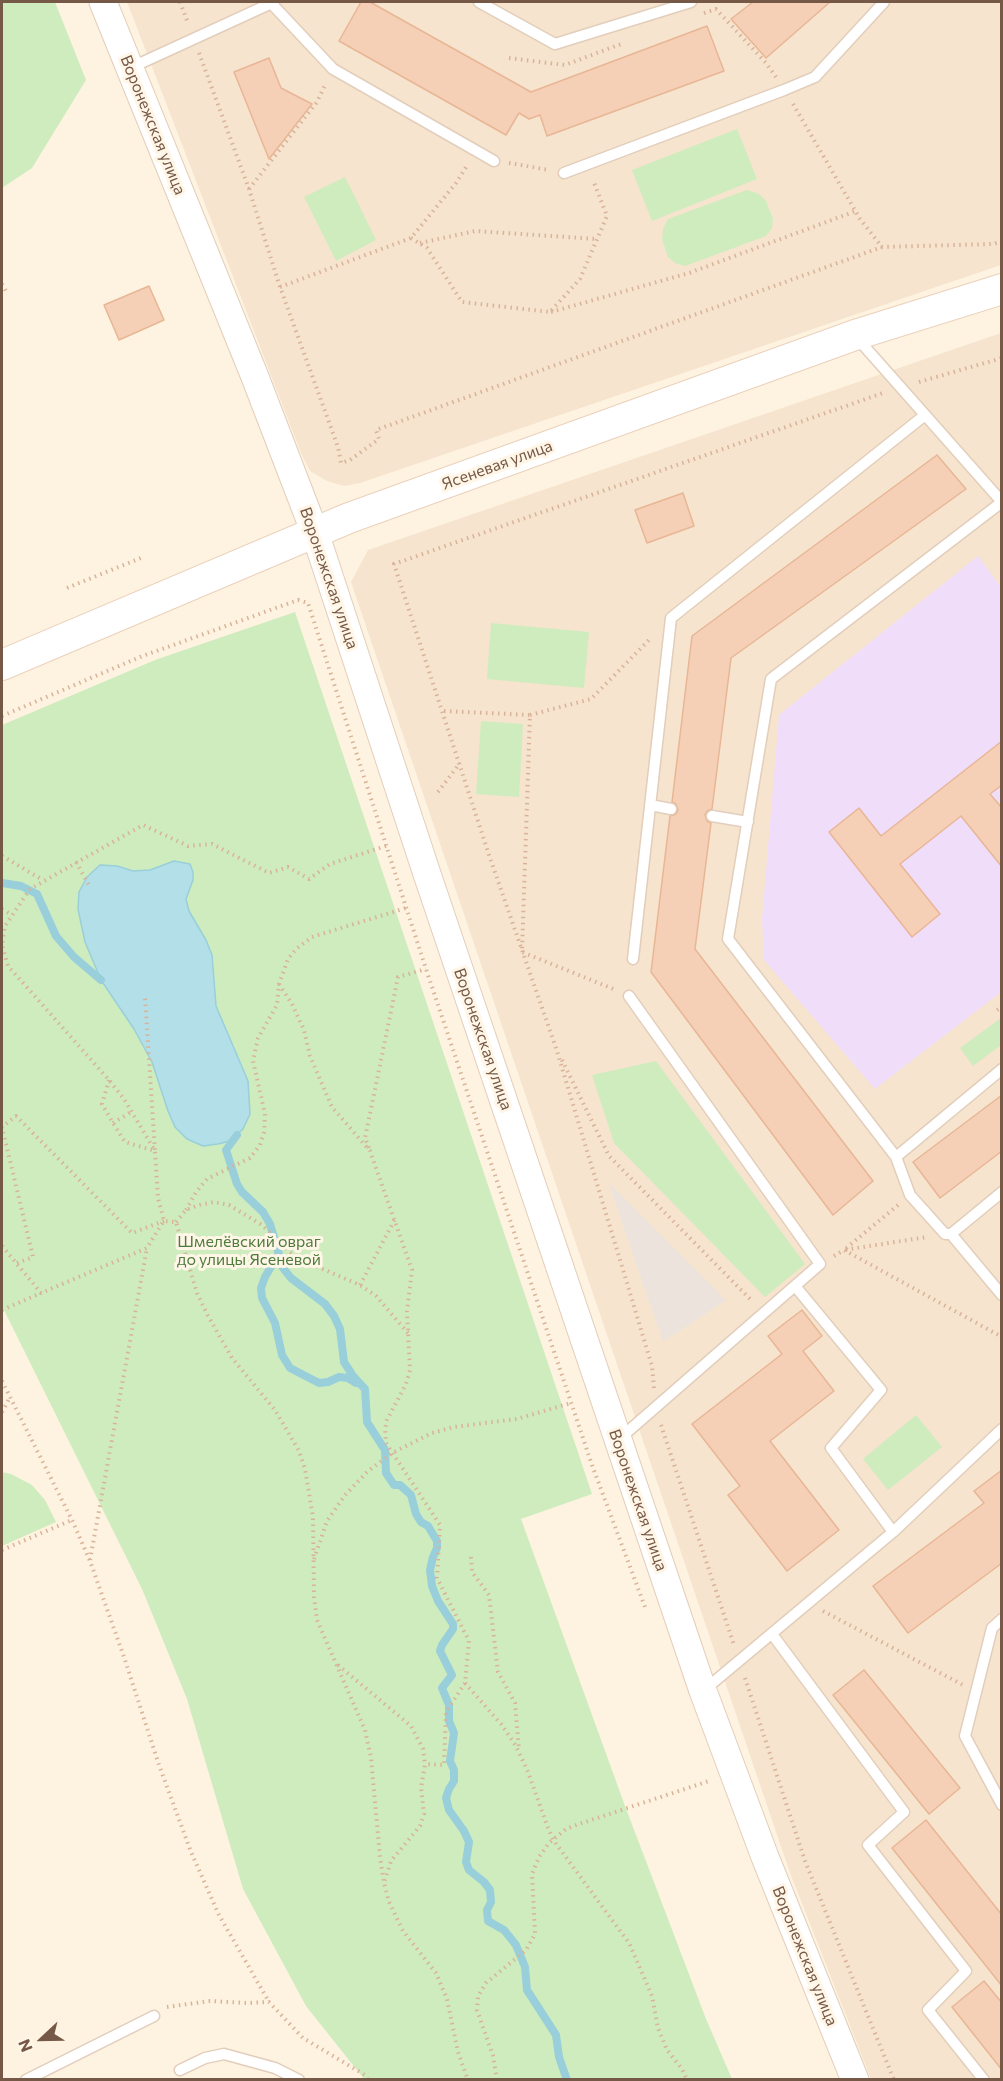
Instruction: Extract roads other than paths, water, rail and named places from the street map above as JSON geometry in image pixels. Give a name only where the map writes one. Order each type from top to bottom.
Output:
[{"type":"main road","name":"Ясеневая улица","points":[[2,665],[349,518],[855,336],[1002,289]]},
{"type":"street","name":"Воронежская улица","points":[[103,2],[251,367],[315,533],[703,1691],[765,1857],[855,2079]]},
{"type":"lane","points":[[129,68],[273,2],[333,69],[494,161]]},
{"type":"lane","points":[[479,2],[555,44],[691,2]]},
{"type":"lane","points":[[564,173],[815,77],[884,2]]},
{"type":"lane","points":[[855,336],[1002,502],[771,679],[728,939],[896,1157],[910,1195],[1002,1295]]},
{"type":"lane","points":[[633,959],[671,618],[925,415]]},
{"type":"lane","points":[[650,805],[671,809]]},
{"type":"lane","points":[[711,816],[748,822]]},
{"type":"lane","points":[[618,1440],[820,1264],[629,996]]},
{"type":"lane","points":[[896,1157],[1002,1070]]},
{"type":"lane","points":[[948,1234],[1002,1192]]},
{"type":"lane","points":[[795,1286],[881,1390],[831,1448],[893,1532]]},
{"type":"lane","points":[[703,1691],[893,1532],[1002,1429]]},
{"type":"lane","points":[[1002,1619],[992,1628],[965,1736],[1002,1805]]},
{"type":"lane","points":[[772,1634],[904,1812],[868,1845],[966,1971],[928,2010],[984,2079]]},
{"type":"lane","points":[[26,2079],[154,2016]]},
{"type":"lane","points":[[180,2070],[205,2058],[224,2054],[275,2068],[299,2079]]},
{"type":"water","points":[[174,861],[190,864],[193,872],[193,880],[186,899],[189,911],[212,955],[216,1006],[248,1081],[250,1114],[243,1129],[230,1141],[203,1146],[187,1139],[175,1127],[152,1062],[134,1029],[101,980],[85,942],[78,909],[79,892],[87,877],[100,865],[117,866],[133,871],[150,870]]},
{"type":"waterway","points":[[2,883],[21,886],[37,894],[56,936],[74,957],[101,980]]},
{"type":"waterway","points":[[237,1135],[226,1150],[237,1184],[263,1212],[270,1224],[283,1268],[291,1278],[325,1304],[334,1316],[340,1329],[344,1362],[365,1389],[367,1422],[385,1450],[386,1473],[394,1485],[400,1485],[411,1495],[416,1514],[421,1522],[428,1526],[437,1541],[430,1570],[432,1586],[438,1601],[453,1624],[453,1629],[440,1651],[452,1675],[442,1688],[449,1705],[449,1721],[454,1733],[450,1761],[454,1770],[454,1781],[446,1798],[449,1810],[469,1842],[466,1862],[469,1870],[490,1890],[488,1921],[504,1930],[516,1945],[525,1967],[527,1990],[556,2035],[559,2057],[567,2080]]},
{"type":"waterway","points":[[278,1255],[261,1288],[262,1298],[275,1323],[282,1355],[290,1368],[319,1383],[339,1377],[348,1378],[356,1383]]},
{"type":"park label","name":"Шмелёвский овраг до улицы Ясеневой","points":[[249,1251]]}]
